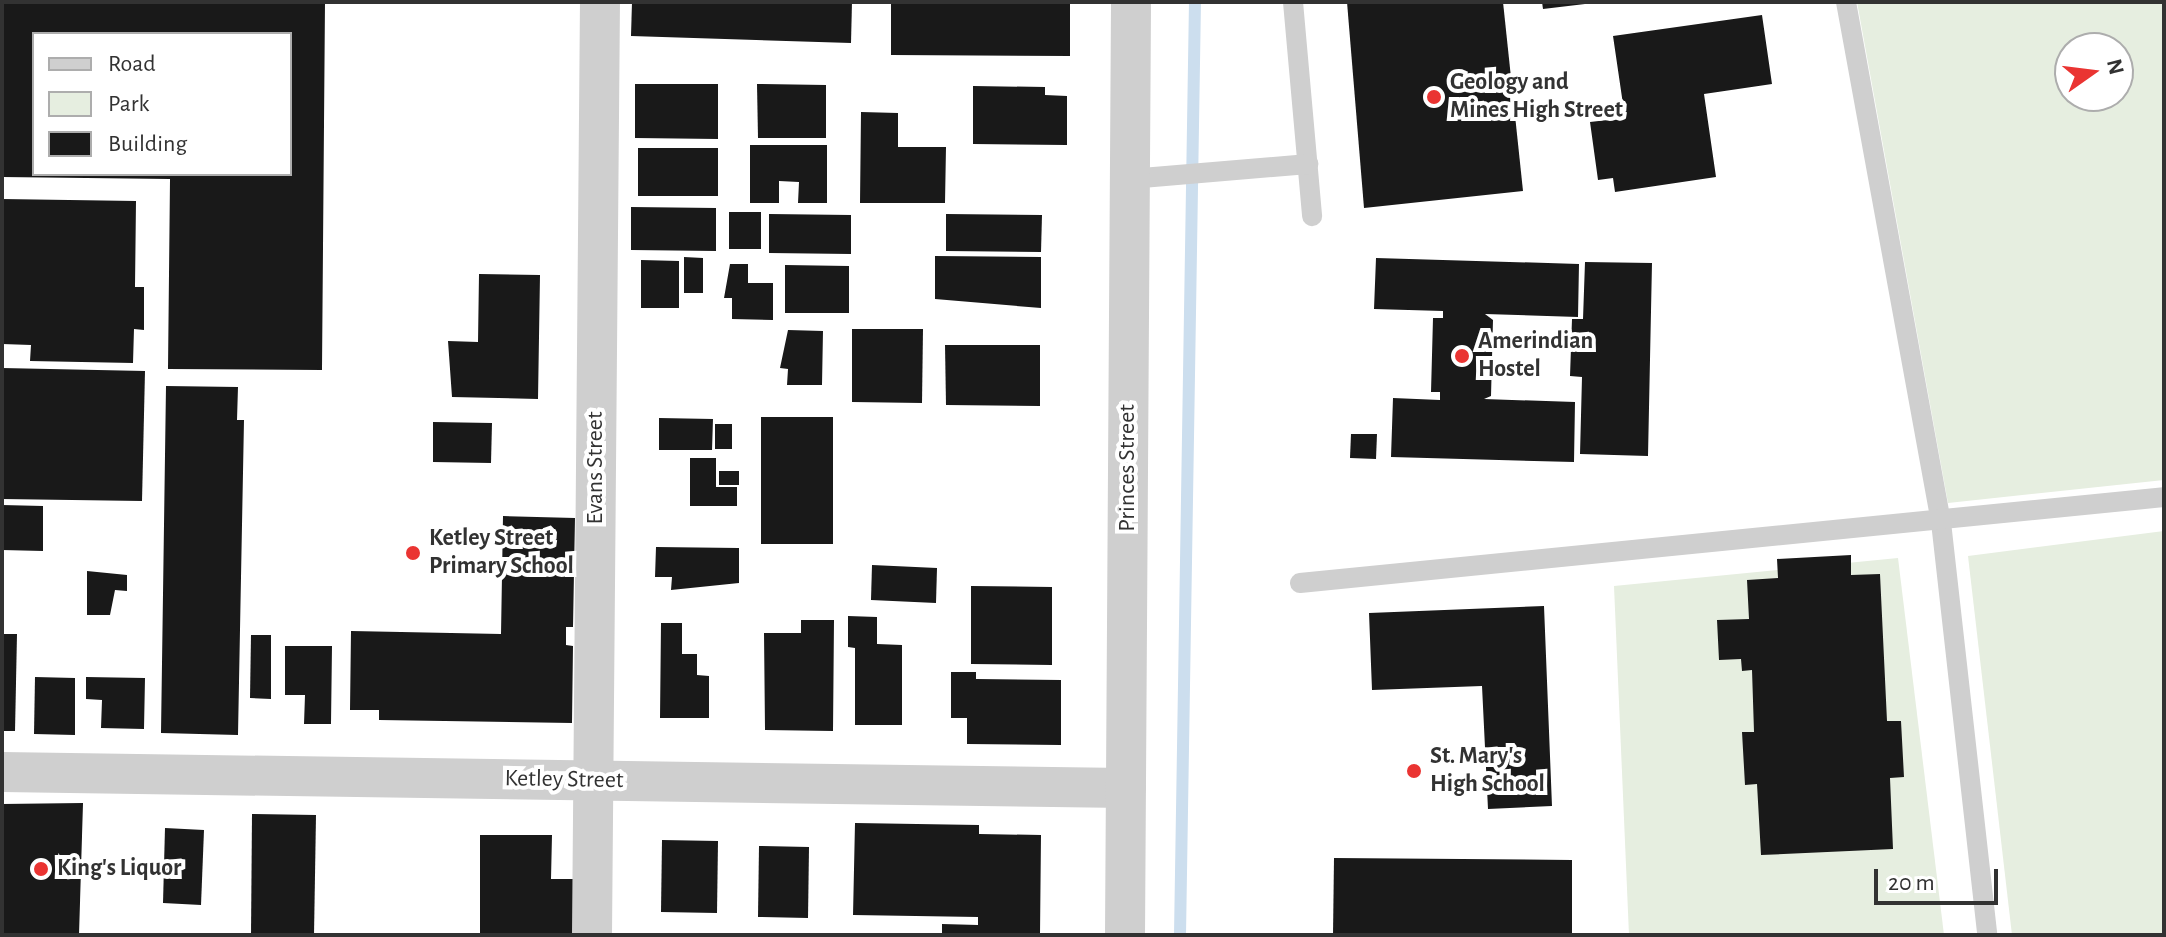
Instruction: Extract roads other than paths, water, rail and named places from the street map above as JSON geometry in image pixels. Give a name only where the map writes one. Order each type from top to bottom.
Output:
[{"type":"street","name":"Evans Street","points":[[592,935],[600,2]]},
{"type":"street","name":"Princes Street","points":[[1125,935],[1131,2]]},
{"type":"street","name":"Ketley Street","points":[[2,772],[1126,788]]},
{"type":"lane","points":[[1293,2],[1312,216]]},
{"type":"lane","points":[[1846,2],[1941,522],[1987,935]]},
{"type":"lane","points":[[1130,179],[1218,175],[1308,164]]},
{"type":"lane","points":[[1300,583],[1941,522],[2164,497]]},
{"type":"waterway","points":[[1180,935],[1195,2]]},
{"type":"place","name":"Geology and Mines High Street","points":[[1434,97]]},
{"type":"place","name":"Amerindian Hostel","points":[[1462,356]]},
{"type":"place","name":"Ketley Street Primary School","points":[[413,553]]},
{"type":"place","name":"St. Mary's High School","points":[[1414,771]]},
{"type":"place","name":"King's Liquor","points":[[41,869]]}]
